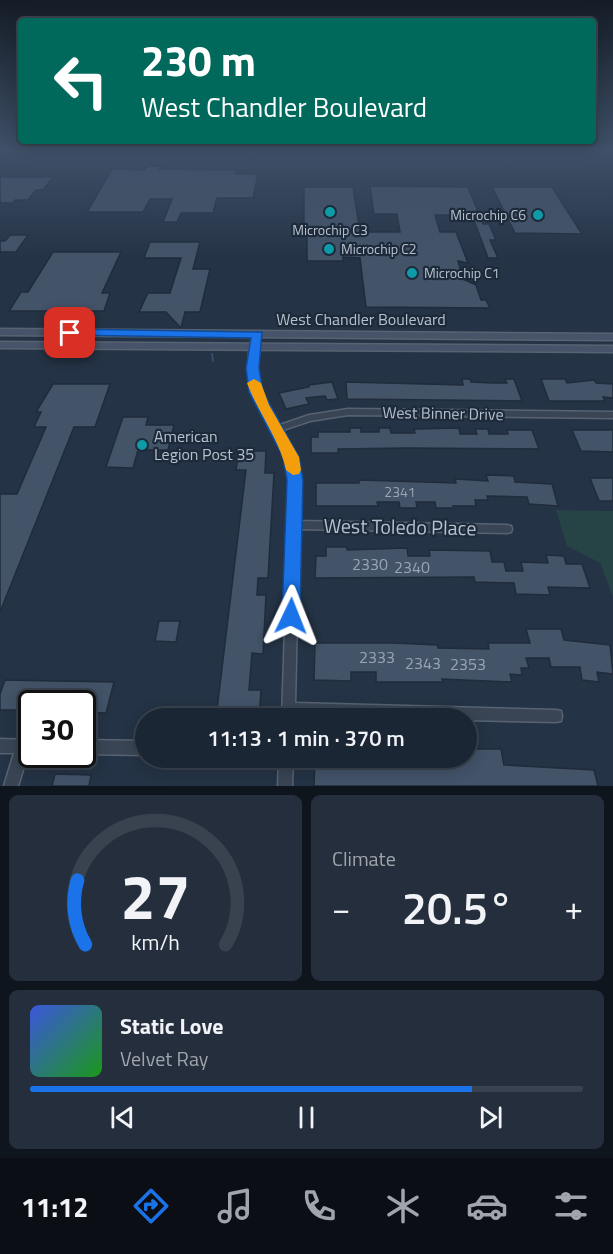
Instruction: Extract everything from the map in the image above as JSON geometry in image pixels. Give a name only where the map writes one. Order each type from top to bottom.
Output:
[{"type":"main road","name":"West Chandler Boulevard","points":[[0,332],[613,337]]},
{"type":"main road","name":"West Chandler Boulevard","points":[[0,345],[613,349]]},
{"type":"street","points":[[257,334],[253,347],[252,368],[256,392],[291,457],[293,468],[294,525],[288,708]]},
{"type":"street","name":"West Binner Drive","points":[[276,429],[309,418],[348,412],[613,415]]},
{"type":"street","name":"West Toledo Place","points":[[294,525],[507,529]]},
{"type":"street","points":[[477,715],[556,716]]},
{"type":"street","points":[[0,746],[18,747]]},
{"type":"street","points":[[96,747],[135,748]]},
{"type":"street","points":[[11,786],[18,768]]},
{"type":"street","points":[[285,786],[286,768]]},
{"type":"green space","points":[[556,510],[613,511],[613,597],[600,563],[567,546]]},
{"type":"building","points":[[0,186],[46,186],[43,190],[36,190],[28,200],[0,203]]},
{"type":"building","points":[[102,186],[256,186],[253,198],[217,198],[213,213],[181,213],[177,222],[163,222],[172,199],[150,199],[143,212],[87,212]]},
{"type":"building","points":[[370,186],[468,187],[483,224],[489,224],[496,240],[490,240],[498,258],[488,258],[472,215],[435,215],[440,232],[456,232],[468,263],[458,261],[463,279],[476,285],[481,300],[486,300],[490,308],[366,307],[360,258],[343,257],[343,261],[307,261],[307,234],[304,234],[304,187],[353,187],[360,232],[400,232],[397,214],[374,214]]},
{"type":"building","name":"Microchip C6","points":[[492,187],[552,187],[582,234],[515,233]]},
{"type":"building","points":[[10,235],[28,235],[16,252],[0,252],[0,241],[5,241]]},
{"type":"building","points":[[150,242],[200,242],[193,269],[210,269],[200,312],[185,312],[181,328],[166,312],[139,312],[148,293],[170,293],[181,258],[144,258]]},
{"type":"building","points":[[53,252],[121,252],[102,293],[110,293],[104,311],[9,311],[21,292],[28,292]]},
{"type":"building","points":[[462,379],[470,379],[471,382],[507,383],[505,379],[514,379],[522,401],[347,399],[346,382],[463,385]]},
{"type":"building","points":[[541,379],[565,379],[567,383],[594,380],[596,383],[613,384],[613,398],[603,397],[605,401],[549,401]]},
{"type":"building","points":[[332,382],[338,399],[327,400],[325,396],[306,398],[309,404],[286,409],[279,393],[309,387],[309,385]]},
{"type":"building","points":[[53,384],[110,384],[95,427],[74,427],[0,612],[0,494],[17,494],[46,427],[34,427],[41,412],[36,412]]},
{"type":"building","name":"American Legion Post 35","points":[[123,417],[148,417],[146,425],[174,425],[168,450],[138,450],[133,468],[106,467]]},
{"type":"building","points":[[350,428],[361,428],[361,432],[379,432],[379,428],[390,428],[391,433],[415,433],[414,429],[459,428],[460,434],[477,434],[475,429],[488,429],[489,434],[508,434],[507,430],[532,430],[539,449],[338,449],[338,453],[311,453],[311,437],[318,437],[318,432],[350,432]]},
{"type":"building","points":[[572,430],[613,430],[613,452],[581,451]]},
{"type":"building","points":[[239,451],[266,451],[265,473],[274,473],[268,578],[258,578],[257,595],[266,595],[263,654],[252,653],[249,690],[261,690],[260,708],[217,708],[246,470],[236,470]]},
{"type":"building","points":[[486,475],[514,476],[515,482],[552,484],[558,506],[529,504],[527,497],[487,496],[488,500],[475,500],[476,506],[453,506],[453,508],[436,508],[435,502],[416,502],[417,508],[400,508],[399,502],[377,502],[378,506],[316,506],[316,483],[359,483],[359,480],[456,483],[455,479],[488,481]]},
{"type":"building","points":[[590,478],[613,478],[613,501],[599,501]]},
{"type":"building","points":[[326,547],[347,547],[347,550],[407,548],[408,556],[430,556],[429,550],[490,551],[492,562],[504,562],[506,571],[523,571],[521,562],[548,563],[546,555],[564,556],[566,564],[582,564],[590,588],[548,587],[550,595],[516,594],[514,583],[475,582],[474,577],[315,578],[316,556],[326,556]]},
{"type":"building","points":[[159,621],[180,621],[176,642],[155,641]]},
{"type":"building","points":[[526,629],[561,629],[564,640],[610,645],[613,674],[597,672],[599,682],[582,680],[580,667],[551,667],[549,658],[526,658],[529,668],[521,668],[522,675],[510,674],[512,682],[442,679],[443,682],[376,682],[376,672],[351,672],[351,681],[314,680],[315,643],[394,643],[438,645],[438,648],[489,649],[488,643],[530,643]]},
{"type":"building","points":[[5,680],[114,682],[106,713],[96,713],[96,690],[18,690],[18,710],[0,710],[0,694]]},
{"type":"building","points":[[477,749],[501,749],[504,765],[594,770],[598,786],[314,786],[315,768],[477,768]]},
{"type":"building","points":[[55,774],[91,775],[89,786],[52,786]]},
{"type":"waterway","points":[[212,354],[213,361]]},
{"type":"slow traffic","points":[[254,383],[262,405],[291,457],[293,470]]},
{"type":"place","name":"Microchip C3","points":[[330,212]]},
{"type":"place","name":"Microchip C6","points":[[538,215]]},
{"type":"place","name":"Microchip C2","points":[[329,249]]},
{"type":"place","name":"Microchip C1","points":[[412,273]]},
{"type":"place","name":"American Legion Post 35","points":[[142,445]]},
{"type":"route","points":[[70,333],[257,334],[253,347],[252,368],[256,392],[291,457],[295,480],[291,616]]}]
